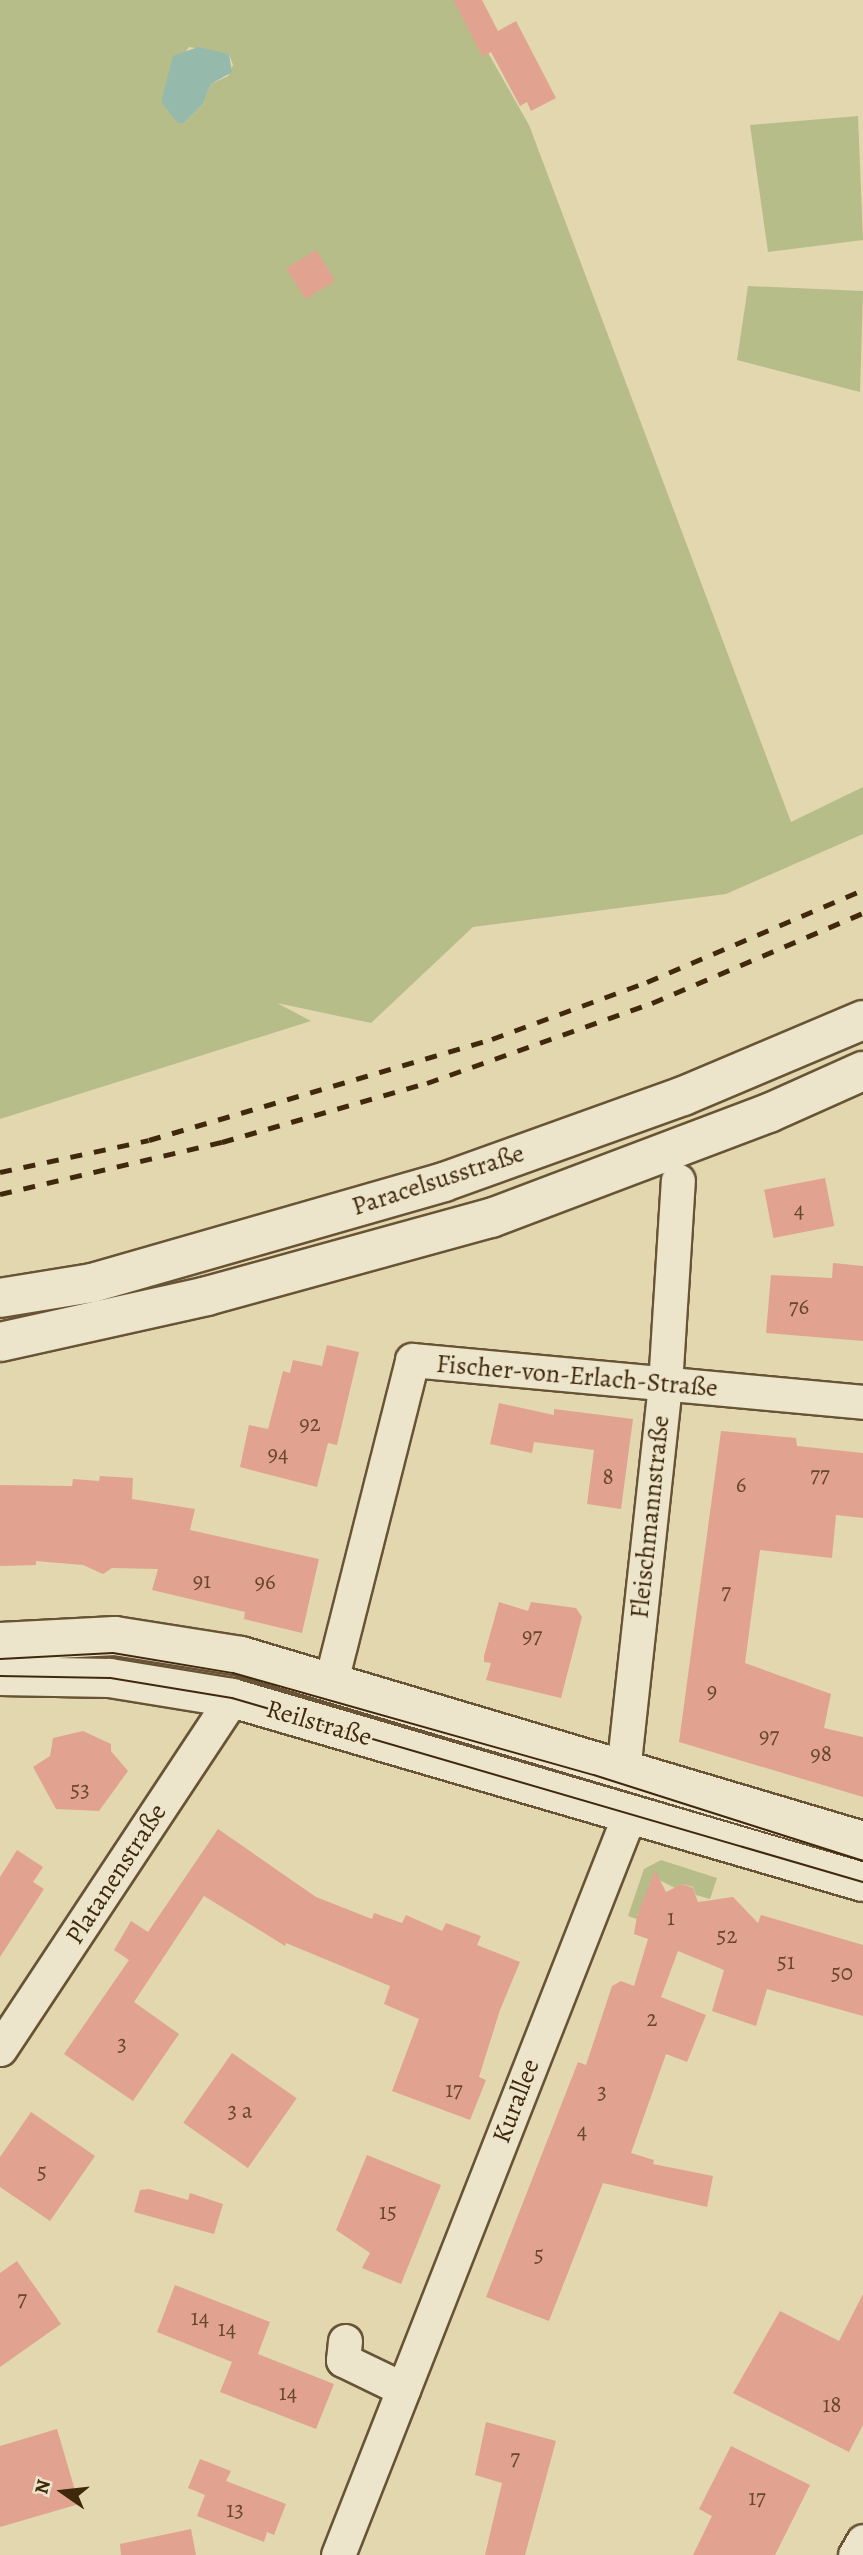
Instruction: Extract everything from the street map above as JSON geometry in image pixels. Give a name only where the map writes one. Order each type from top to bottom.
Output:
[{"type":"street","name":"Paracelsusstraße","points":[[0,1298],[92,1283],[444,1182],[683,1096],[863,1020]]},
{"type":"street","name":"Paracelsusstraße","points":[[0,1342],[207,1296],[663,1170],[696,1141],[863,1071]]},
{"type":"street","name":"Fleischmannstraße","points":[[623,1771],[665,1385],[663,1170]]},
{"type":"street","name":"Fischer-von-Erlach-Straße","points":[[331,1681],[412,1360],[863,1402]]},
{"type":"street","name":"Reilstraße","points":[[0,1642],[115,1636],[241,1656],[863,1841]]},
{"type":"street","name":"Reilstraße","points":[[0,1676],[110,1678],[232,1698],[863,1882]]},
{"type":"street","name":"Platanenstraße","points":[[0,2049],[232,1698]]},
{"type":"street","points":[[623,1771],[630,1813]]},
{"type":"street","name":"Kurallee","points":[[338,2555],[630,1813]]},
{"type":"street","points":[[345,2341],[343,2360],[403,2389]]},
{"type":"street","points":[[855,2555],[863,2542]]},
{"type":"green space","points":[[0,0],[458,0],[529,125],[791,822],[863,787],[863,834],[726,894],[473,927],[371,1023],[277,1003],[311,1021],[0,1119]],"holes":[[[189,47],[229,54],[233,65],[228,76],[211,84],[203,104],[184,123],[161,102],[170,75]]]},
{"type":"green space","points":[[858,116],[863,240],[768,252],[750,125]]},
{"type":"green space","points":[[748,286],[863,291],[860,392],[737,360]]},
{"type":"green space","points":[[661,1860],[717,1878],[710,1899],[696,1895],[693,1887],[682,1884],[677,1889],[659,1880],[649,1884],[651,1890],[637,1915],[640,1920],[628,1916],[644,1869]]},
{"type":"shaded area","points":[[198,47],[229,54],[232,72],[211,84],[203,104],[184,123],[178,123],[161,102],[173,56]]},
{"type":"building","points":[[453,0],[482,0],[498,31],[516,21],[556,98],[531,111],[527,102],[520,106],[491,52],[483,57]]},
{"type":"building","points":[[316,250],[335,281],[305,299],[286,269]]},
{"type":"building","points":[[825,1178],[834,1226],[773,1238],[764,1190]]},
{"type":"building","points":[[833,1263],[863,1266],[863,1341],[766,1333],[771,1275],[832,1278]]},
{"type":"building","points":[[327,1345],[359,1352],[337,1445],[328,1443],[317,1487],[240,1467],[249,1425],[268,1429],[283,1371],[290,1373],[293,1360],[322,1366]]},
{"type":"building","points":[[499,1403],[554,1415],[554,1409],[633,1419],[621,1509],[587,1504],[594,1450],[534,1442],[532,1453],[490,1444]]},
{"type":"building","points":[[721,1431],[796,1438],[797,1446],[863,1453],[863,1518],[836,1515],[832,1558],[760,1550],[745,1663],[831,1694],[824,1728],[863,1737],[863,1797],[679,1742]]},
{"type":"building","points":[[100,1476],[133,1478],[132,1499],[195,1509],[190,1530],[319,1559],[302,1633],[244,1619],[245,1612],[152,1590],[158,1569],[112,1568],[103,1574],[83,1565],[36,1561],[36,1565],[0,1566],[0,1485],[72,1486],[73,1479],[99,1481]]},
{"type":"building","points":[[499,1602],[528,1611],[531,1602],[576,1608],[582,1617],[561,1698],[486,1680],[491,1663],[484,1662],[484,1656]]},
{"type":"building","points":[[83,1731],[111,1744],[111,1751],[128,1771],[99,1811],[56,1809],[33,1767],[50,1756],[53,1738]]},
{"type":"building","points":[[218,1829],[316,1897],[372,1919],[374,1913],[402,1923],[406,1915],[442,1931],[446,1923],[481,1936],[477,1945],[520,1962],[500,2010],[479,2077],[486,2080],[470,2120],[392,2091],[419,2019],[384,2004],[390,1986],[286,1943],[285,1946],[204,1896],[134,2002],[179,2034],[133,2101],[64,2054],[129,1960],[114,1950],[131,1921],[148,1932]]},
{"type":"building","points":[[17,1850],[43,1867],[33,1882],[44,1889],[0,1957],[0,1877]]},
{"type":"building","points":[[655,1870],[666,1892],[682,1884],[693,1888],[698,1902],[733,1897],[758,1923],[761,1915],[863,1945],[863,2016],[767,1989],[756,2026],[712,2011],[724,1970],[678,1951],[661,1997],[706,2015],[687,2062],[666,2054],[631,2153],[654,2160],[653,2164],[713,2176],[707,2207],[603,2183],[549,2321],[486,2297],[578,2062],[586,2065],[612,1986],[621,1981],[634,1986],[648,1939],[634,1934],[637,1916]]},
{"type":"building","points":[[232,2053],[297,2098],[248,2168],[183,2123]]},
{"type":"building","points":[[31,2112],[95,2156],[50,2221],[0,2187],[0,2157]]},
{"type":"building","points":[[367,2155],[441,2185],[401,2284],[362,2268],[370,2253],[336,2230]]},
{"type":"building","points":[[149,2189],[188,2200],[190,2193],[223,2204],[214,2234],[134,2212],[140,2190]]},
{"type":"building","points":[[17,2261],[61,2324],[0,2367],[0,2273]]},
{"type":"building","points":[[175,2285],[270,2322],[258,2354],[334,2384],[316,2429],[220,2392],[232,2362],[157,2332]]},
{"type":"building","points":[[863,2294],[863,2425],[849,2452],[733,2393],[780,2311],[839,2341]]},
{"type":"building","points":[[486,2422],[556,2441],[525,2555],[485,2555],[502,2483],[475,2475]]},
{"type":"building","points":[[57,2429],[79,2504],[0,2527],[0,2446]]},
{"type":"building","points":[[731,2446],[810,2485],[775,2555],[693,2555],[712,2516],[699,2509]]},
{"type":"building","points":[[200,2459],[231,2471],[226,2481],[286,2504],[274,2535],[267,2532],[264,2542],[197,2516],[205,2495],[188,2488]]},
{"type":"building","points":[[191,2529],[196,2555],[121,2555],[120,2544]]},
{"type":"tram line","points":[[0,1659],[113,1653],[233,1673],[594,1775],[863,1861]]},
{"type":"tram line","points":[[0,1676],[110,1678],[232,1698],[863,1882]]},
{"type":"railway","points":[[0,1172],[149,1140],[492,1039],[647,982],[863,890]]},
{"type":"railway","points":[[0,1194],[222,1142],[427,1083],[652,1003],[863,913]]}]
